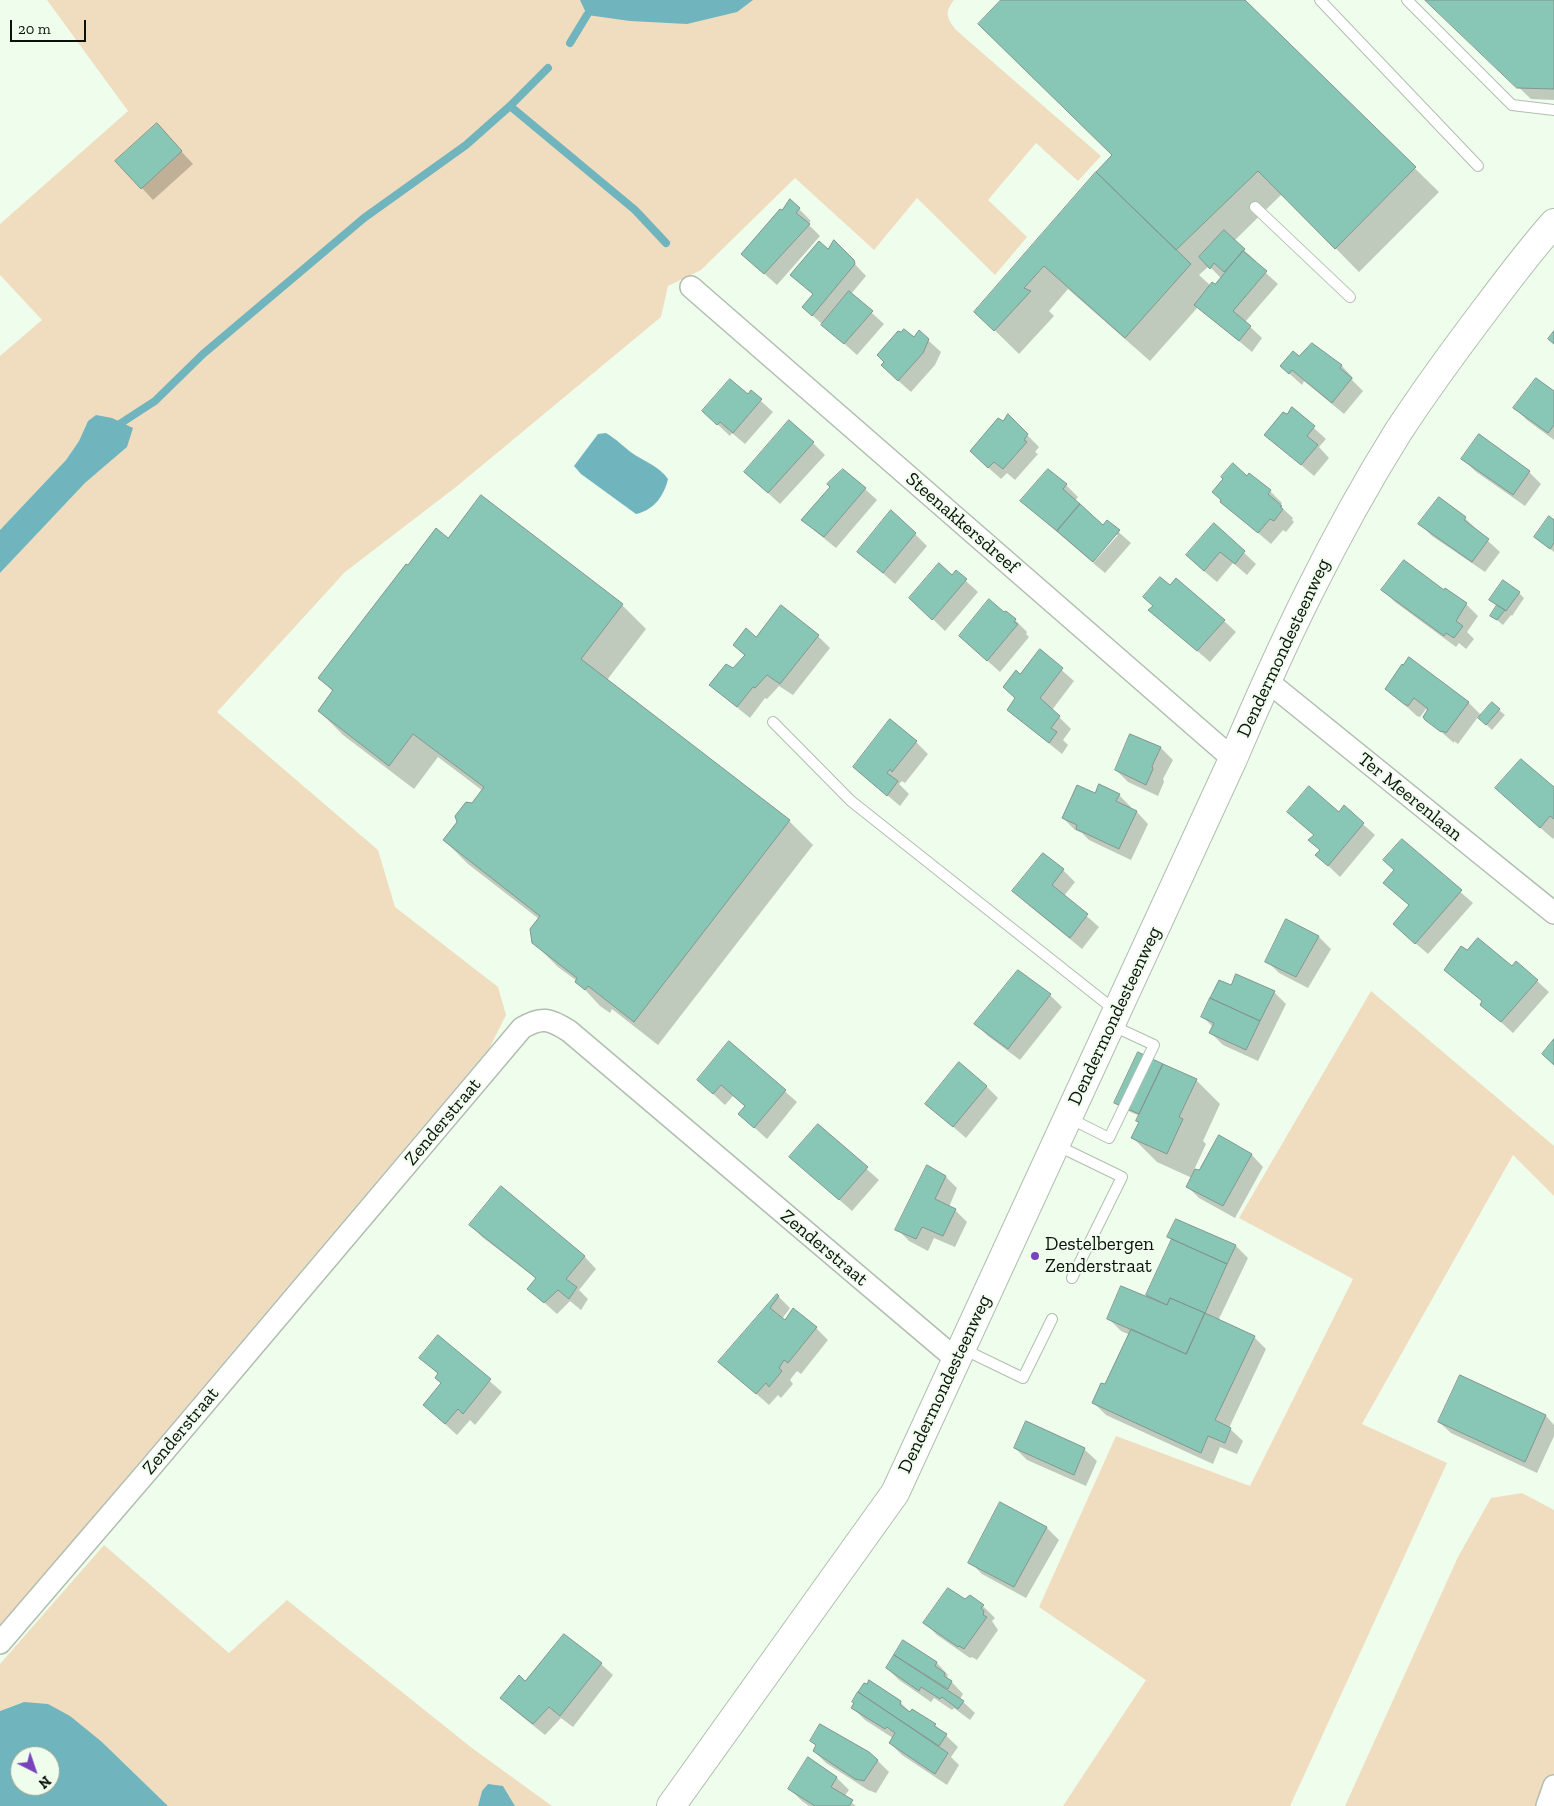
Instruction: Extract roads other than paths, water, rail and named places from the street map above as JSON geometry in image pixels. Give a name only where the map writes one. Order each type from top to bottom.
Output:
[{"type":"main road","name":"Dendermondesteenweg","points":[[671,1806],[895,1493],[1233,758],[1266,680],[1320,570],[1398,433],[1470,328],[1516,268],[1554,224]]},
{"type":"street","name":"Steenakkersdreef","points":[[691,286],[1233,758]]},
{"type":"street","name":"Ter Meerenlaan","points":[[1266,680],[1554,913]]},
{"type":"street","name":"Zenderstraat","points":[[0,1643],[145,1475],[522,1028],[535,1020],[552,1021],[569,1031],[959,1354]]},
{"type":"street","points":[[1547,1806],[1554,1786]]},
{"type":"lane","points":[[1320,0],[1478,166]]},
{"type":"lane","points":[[1407,0],[1512,105],[1554,110]]},
{"type":"lane","points":[[1255,207],[1350,297]]},
{"type":"lane","points":[[773,722],[851,801],[1114,1018],[1154,1045],[1109,1138],[1068,1117]]},
{"type":"lane","points":[[1055,1144],[1122,1177],[1072,1278]]},
{"type":"lane","points":[[959,1354],[1022,1378],[1052,1319]]},
{"type":"water","points":[[580,0],[753,0],[737,12],[687,24],[630,21],[587,15]]},
{"type":"water","points":[[96,415],[112,418],[133,428],[127,447],[85,483],[0,573],[0,530],[66,460],[79,441],[88,421]]},
{"type":"water","points":[[606,433],[632,453],[656,467],[668,479],[661,496],[648,509],[636,514],[581,474],[574,466],[598,434]]},
{"type":"water","points":[[24,1702],[48,1704],[70,1716],[102,1742],[168,1806],[0,1806],[0,1711]]},
{"type":"water","points":[[488,1784],[503,1786],[515,1806],[478,1806],[482,1791]]},
{"type":"waterway","points":[[570,43],[587,15]]},
{"type":"waterway","points":[[115,427],[155,401],[203,354],[364,218],[466,145],[510,106],[548,68]]},
{"type":"waterway","points":[[510,106],[635,210],[666,243]]},
{"type":"place","name":"Destelbergen Zenderstraat","points":[[1035,1256]]}]
